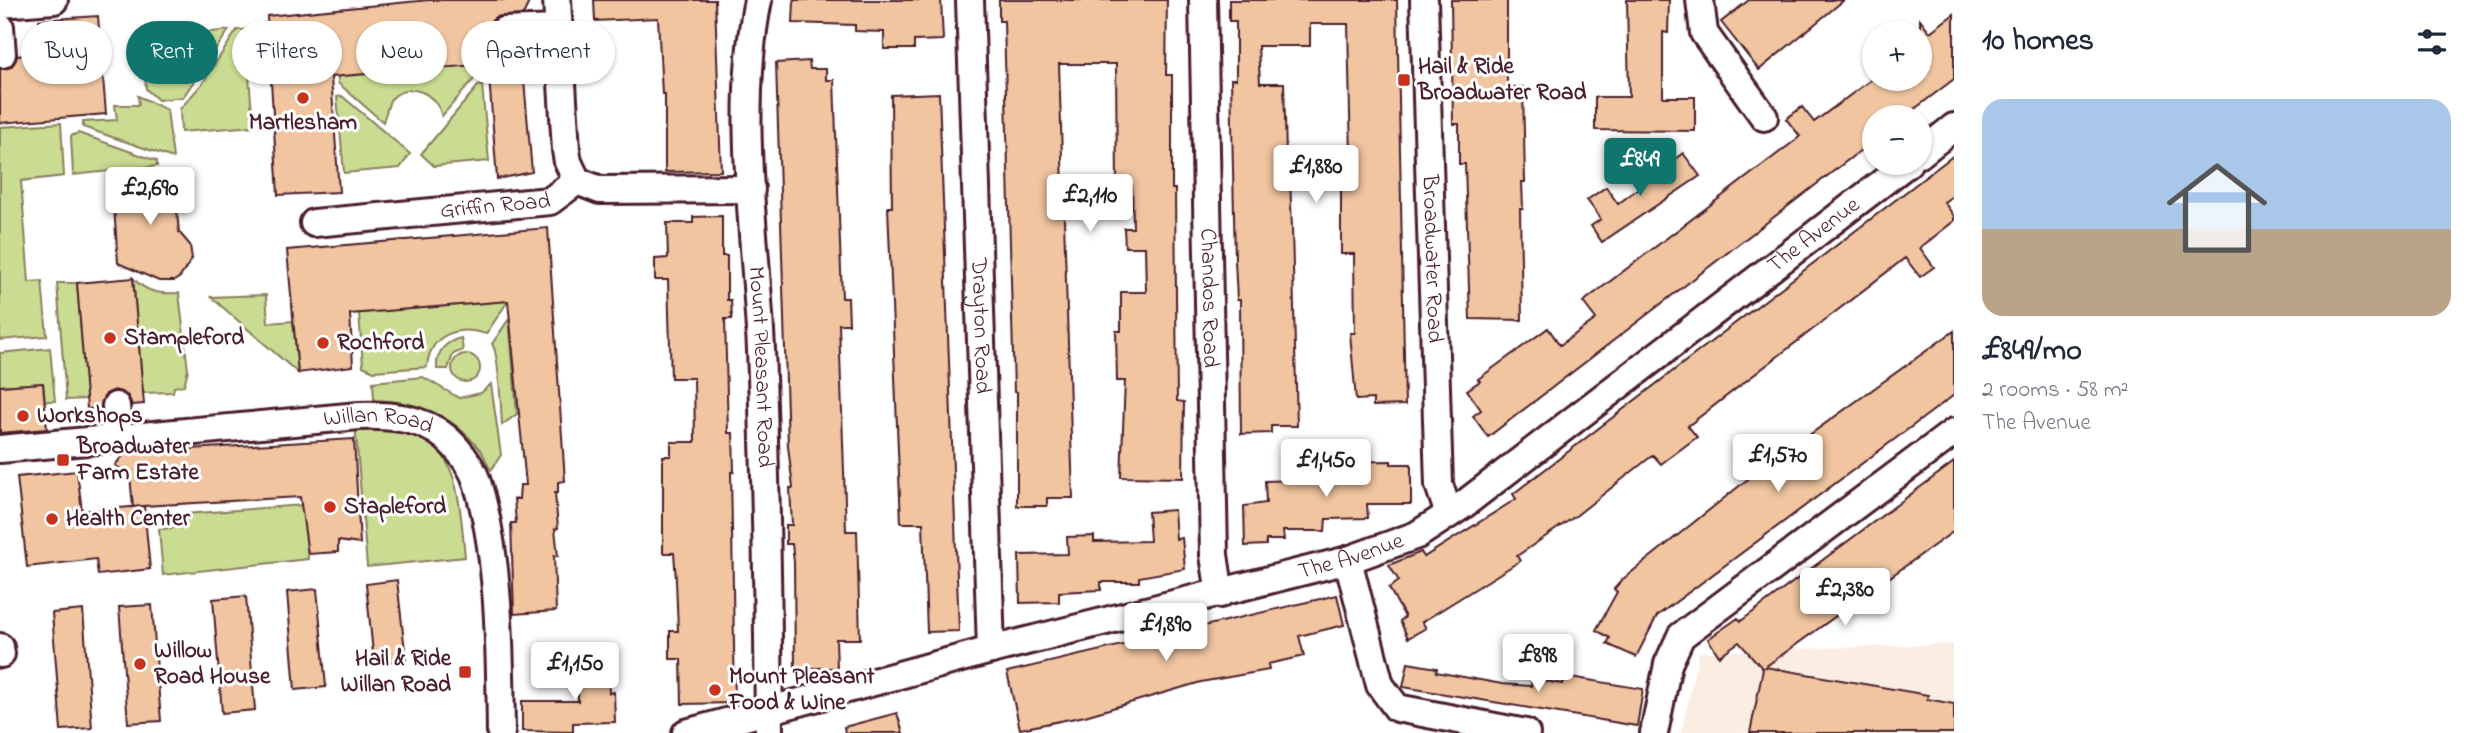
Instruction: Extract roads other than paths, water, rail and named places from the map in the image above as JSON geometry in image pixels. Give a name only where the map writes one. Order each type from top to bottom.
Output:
[{"type":"street","points":[[0,4],[54,0]]},
{"type":"street","points":[[557,0],[558,21]]},
{"type":"street","name":"Drayton Road","points":[[970,0],[991,650]]},
{"type":"street","name":"Chandos Road","points":[[1203,0],[1214,555],[1220,594]]},
{"type":"street","name":"Broadwater Road","points":[[1424,0],[1439,485],[1449,514]]},
{"type":"street","points":[[1700,0],[1704,33],[1764,117]]},
{"type":"street","name":"Mount Pleasant Road","points":[[757,1],[748,80],[751,189],[761,348],[769,722]]},
{"type":"street","points":[[0,27],[2,54]]},
{"type":"street","points":[[562,84],[566,150],[568,162],[577,181]]},
{"type":"street","points":[[1932,144],[1954,127]]},
{"type":"street","name":"The Avenue","points":[[686,733],[769,722],[991,650],[1336,563],[1417,535],[1449,514],[1892,175]]},
{"type":"street","name":"Griffin Road","points":[[314,223],[550,201],[577,181],[600,190],[751,189]]},
{"type":"street","points":[[116,406],[119,437]]},
{"type":"street","name":"Willan Road","points":[[0,449],[371,415],[410,419],[445,437],[475,477],[488,529],[500,733]]},
{"type":"street","points":[[1654,733],[1668,664],[1681,636],[1954,432]]},
{"type":"street","points":[[1336,563],[1380,685],[1397,708],[1525,733]]},
{"type":"street","points":[[0,647],[1,654]]},
{"type":"place","name":"Hail & Ride Broadwater Road","points":[[1404,80]]},
{"type":"place","name":"Martlesham","points":[[303,98]]},
{"type":"place","name":"Stampleford","points":[[110,338]]},
{"type":"place","name":"Rochford","points":[[323,343]]},
{"type":"place","name":"Workshops","points":[[23,416]]},
{"type":"place","name":"Broadwater Farm Estate","points":[[63,460]]},
{"type":"place","name":"Stapleford","points":[[330,507]]},
{"type":"place","name":"Health Center","points":[[52,519]]},
{"type":"place","name":"Willow Road House","points":[[140,664]]},
{"type":"place","name":"Hail & Ride Willan Road","points":[[465,672]]},
{"type":"place","name":"Mount Pleasant Food & Wine","points":[[715,690]]}]
